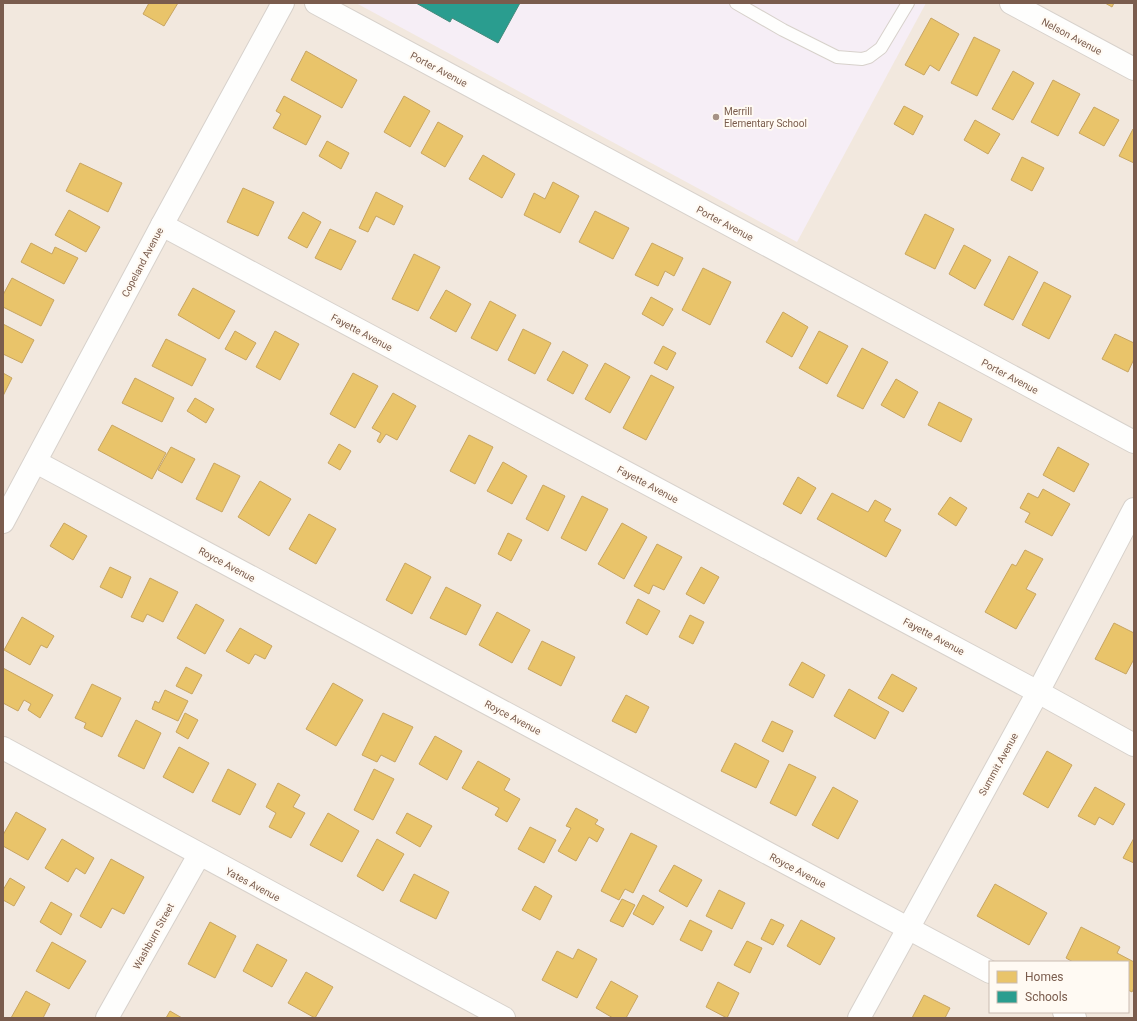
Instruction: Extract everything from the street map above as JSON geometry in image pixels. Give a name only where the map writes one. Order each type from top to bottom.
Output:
[{"type":"street","name":"Copeland Avenue","points":[[3,522],[283,3]]},
{"type":"street","name":"Porter Avenue","points":[[316,3],[1134,442]]},
{"type":"street","name":"Nelson Avenue","points":[[1011,3],[1134,69]]},
{"type":"street","name":"Fayette Avenue","points":[[162,225],[1038,692],[1134,745]]},
{"type":"street","name":"Royce Avenue","points":[[36,462],[989,971]]},
{"type":"street","name":"Summit Avenue","points":[[859,1018],[1038,692],[1134,509]]},
{"type":"street","name":"Yates Avenue","points":[[3,748],[490,1015]]},
{"type":"street","name":"Washburn Street","points":[[107,1018],[199,855]]},
{"type":"street","points":[[1066,1013],[1075,1018]]},
{"type":"lane","points":[[736,3],[783,30],[837,57],[862,59],[869,58],[881,48],[908,3]]},
{"type":"shaded area","points":[[3,3],[1134,3],[1134,1018],[3,1018]]},
{"type":"shaded area","name":"Merrill Elementary School","points":[[356,3],[926,3],[797,242]]},
{"type":"building: Homes","points":[[149,3],[178,3],[164,26],[143,14]]},
{"type":"building: Homes","points":[[1105,3],[1114,3],[1112,7]]},
{"type":"building: Homes","points":[[931,18],[959,34],[939,71],[930,65],[924,75],[905,65]]},
{"type":"building: Homes","points":[[974,37],[1000,50],[977,96],[951,83]]},
{"type":"building: Homes","points":[[306,51],[357,80],[342,108],[291,80]]},
{"type":"building: Homes","points":[[1013,71],[1034,83],[1013,120],[992,109]]},
{"type":"building: Homes","points":[[1053,80],[1080,94],[1058,136],[1031,122]]},
{"type":"building: Homes","points":[[284,96],[321,116],[306,145],[273,128],[281,114],[276,111]]},
{"type":"building: Homes","points":[[404,96],[430,111],[410,147],[384,132]]},
{"type":"building: Homes","points":[[904,106],[923,116],[913,135],[894,124]]},
{"type":"building: Homes","points":[[1094,107],[1119,120],[1104,146],[1079,133]]},
{"type":"building: Homes","points":[[975,120],[1000,134],[988,154],[964,140]]},
{"type":"building: Homes","points":[[438,122],[463,136],[445,167],[421,153]]},
{"type":"building: Homes","points":[[1133,129],[1134,130],[1134,163],[1119,156]]},
{"type":"building: Homes","points":[[327,141],[349,153],[341,169],[319,156]]},
{"type":"building: Homes","points":[[483,155],[515,174],[502,198],[469,179]]},
{"type":"building: Homes","points":[[1022,157],[1044,168],[1032,191],[1011,180]]},
{"type":"building: Homes","points":[[80,163],[122,183],[108,212],[66,191]]},
{"type":"building: Homes","points":[[553,182],[579,196],[560,233],[524,215],[534,193],[545,199]]},
{"type":"building: Homes","points":[[243,188],[274,202],[258,236],[227,222]]},
{"type":"building: Homes","points":[[376,192],[403,206],[394,225],[376,216],[368,232],[359,228]]},
{"type":"building: Homes","points":[[69,210],[100,227],[86,252],[55,235]]},
{"type":"building: Homes","points":[[595,211],[629,228],[613,259],[579,242]]},
{"type":"building: Homes","points":[[303,212],[321,222],[307,248],[288,238]]},
{"type":"building: Homes","points":[[925,214],[954,229],[935,269],[905,254]]},
{"type":"building: Homes","points":[[330,229],[356,241],[341,270],[315,258]]},
{"type":"building: Homes","points":[[31,243],[52,254],[55,247],[78,258],[64,284],[21,262]]},
{"type":"building: Homes","points":[[652,243],[683,258],[674,276],[665,271],[658,286],[635,275]]},
{"type":"building: Homes","points":[[964,245],[991,260],[975,289],[949,274]]},
{"type":"building: Homes","points":[[414,254],[440,267],[418,311],[392,299]]},
{"type":"building: Homes","points":[[1009,256],[1038,272],[1013,320],[984,305]]},
{"type":"building: Homes","points":[[703,268],[731,282],[710,325],[682,310]]},
{"type":"building: Homes","points":[[12,278],[54,300],[41,326],[3,307],[3,295]]},
{"type":"building: Homes","points":[[1044,282],[1071,296],[1049,339],[1022,325]]},
{"type":"building: Homes","points":[[193,288],[235,311],[219,339],[178,315]]},
{"type":"building: Homes","points":[[446,290],[471,304],[456,332],[430,318]]},
{"type":"building: Homes","points":[[651,297],[673,309],[663,326],[642,314]]},
{"type":"building: Homes","points":[[490,301],[516,315],[497,351],[471,338]]},
{"type":"building: Homes","points":[[783,312],[808,327],[792,357],[766,342]]},
{"type":"building: Homes","points":[[3,324],[34,340],[22,363],[3,354]]},
{"type":"building: Homes","points":[[523,329],[551,343],[535,374],[508,360]]},
{"type":"building: Homes","points":[[235,331],[256,343],[246,360],[225,349]]},
{"type":"building: Homes","points":[[275,331],[299,344],[280,380],[256,367]]},
{"type":"building: Homes","points":[[819,331],[848,346],[827,384],[799,368]]},
{"type":"building: Homes","points":[[1115,334],[1134,343],[1134,359],[1128,372],[1102,359]]},
{"type":"building: Homes","points":[[166,339],[206,359],[192,386],[152,366]]},
{"type":"building: Homes","points":[[663,346],[676,353],[667,370],[654,363]]},
{"type":"building: Homes","points":[[862,348],[888,362],[863,409],[837,396]]},
{"type":"building: Homes","points":[[563,351],[588,365],[573,394],[547,380]]},
{"type":"building: Homes","points":[[605,363],[630,377],[610,413],[585,399]]},
{"type":"building: Homes","points":[[3,373],[12,378],[3,396]]},
{"type":"building: Homes","points":[[353,373],[378,386],[355,428],[330,414]]},
{"type":"building: Homes","points":[[651,375],[674,387],[646,440],[623,428]]},
{"type":"building: Homes","points":[[135,378],[174,398],[162,422],[122,403]]},
{"type":"building: Homes","points":[[896,379],[918,392],[904,418],[881,405]]},
{"type":"building: Homes","points":[[393,393],[416,406],[397,440],[386,434],[380,443],[377,441],[381,433],[372,428]]},
{"type":"building: Homes","points":[[195,398],[214,409],[206,423],[187,411]]},
{"type":"building: Homes","points":[[939,402],[972,419],[961,442],[928,425]]},
{"type":"building: Homes","points":[[112,425],[166,453],[152,479],[98,450]]},
{"type":"building: Homes","points":[[469,435],[493,447],[475,484],[450,471]]},
{"type":"building: Homes","points":[[339,444],[351,451],[340,470],[328,463]]},
{"type":"building: Homes","points":[[171,447],[195,459],[182,483],[158,470]]},
{"type":"building: Homes","points":[[1058,447],[1089,464],[1074,492],[1043,475]]},
{"type":"building: Homes","points":[[503,462],[527,476],[512,504],[487,491]]},
{"type":"building: Homes","points":[[214,463],[240,476],[222,512],[196,499]]},
{"type":"building: Homes","points":[[798,477],[816,488],[801,514],[783,504]]},
{"type":"building: Homes","points":[[260,481],[291,499],[269,536],[238,517]]},
{"type":"building: Homes","points":[[543,485],[565,496],[548,531],[526,519]]},
{"type":"building: Homes","points":[[1043,489],[1070,504],[1052,536],[1025,522],[1030,513],[1020,508],[1028,493],[1038,498]]},
{"type":"building: Homes","points":[[832,493],[868,512],[875,500],[891,509],[884,521],[901,530],[886,557],[817,519]]},
{"type":"building: Homes","points":[[582,496],[608,509],[586,551],[561,538]]},
{"type":"building: Homes","points":[[950,497],[967,508],[956,526],[938,514]]},
{"type":"building: Homes","points":[[309,514],[336,529],[316,564],[289,549]]},
{"type":"building: Homes","points":[[64,523],[87,536],[73,560],[50,546]]},
{"type":"building: Homes","points":[[622,523],[647,537],[624,579],[598,564]]},
{"type":"building: Homes","points":[[508,533],[522,540],[511,561],[498,554]]},
{"type":"building: Homes","points":[[657,544],[682,557],[664,590],[653,585],[649,594],[634,586]]},
{"type":"building: Homes","points":[[1025,550],[1043,559],[1026,589],[1036,594],[1016,629],[985,612],[1012,564],[1016,566]]},
{"type":"building: Homes","points":[[405,563],[431,577],[412,614],[386,600]]},
{"type":"building: Homes","points":[[110,567],[131,577],[122,598],[100,587]]},
{"type":"building: Homes","points":[[701,567],[719,577],[704,604],[686,594]]},
{"type":"building: Homes","points":[[150,578],[178,592],[163,622],[147,614],[143,622],[131,617]]},
{"type":"building: Homes","points":[[446,587],[481,605],[466,635],[430,618]]},
{"type":"building: Homes","points":[[638,599],[660,611],[647,635],[626,623]]},
{"type":"building: Homes","points":[[196,604],[224,620],[205,654],[177,638]]},
{"type":"building: Homes","points":[[497,612],[530,630],[512,663],[479,645]]},
{"type":"building: Homes","points":[[690,615],[704,622],[693,644],[679,637]]},
{"type":"building: Homes","points":[[22,617],[54,636],[47,648],[41,645],[30,665],[4,650]]},
{"type":"building: Homes","points":[[1114,623],[1134,633],[1134,659],[1126,674],[1095,659]]},
{"type":"building: Homes","points":[[240,628],[272,646],[265,659],[255,654],[249,664],[226,651]]},
{"type":"building: Homes","points":[[542,641],[575,657],[561,686],[528,669]]},
{"type":"building: Homes","points":[[802,662],[825,675],[813,698],[789,685]]},
{"type":"building: Homes","points":[[186,667],[202,675],[192,694],[176,686]]},
{"type":"building: Homes","points":[[3,668],[53,695],[40,718],[28,710],[31,704],[24,700],[18,711],[3,703]]},
{"type":"building: Homes","points":[[892,674],[917,688],[903,712],[878,698]]},
{"type":"building: Homes","points":[[333,683],[363,700],[336,746],[306,729]]},
{"type":"building: Homes","points":[[92,684],[121,698],[102,737],[84,728],[86,723],[75,718]]},
{"type":"building: Homes","points":[[849,689],[889,712],[875,739],[834,716]]},
{"type":"building: Homes","points":[[165,690],[188,701],[178,721],[152,709],[155,701],[159,703]]},
{"type":"building: Homes","points":[[626,695],[649,707],[636,733],[612,721]]},
{"type":"building: Homes","points":[[185,713],[198,720],[188,739],[176,732]]},
{"type":"building: Homes","points":[[383,713],[413,727],[395,762],[381,755],[377,762],[362,755]]},
{"type":"building: Homes","points":[[136,720],[161,733],[144,769],[118,756]]},
{"type":"building: Homes","points":[[772,721],[793,731],[783,752],[762,741]]},
{"type":"building: Homes","points":[[435,736],[462,751],[447,780],[419,764]]},
{"type":"building: Homes","points":[[735,743],[769,761],[756,788],[721,771]]},
{"type":"building: Homes","points":[[179,747],[209,763],[193,793],[163,777]]},
{"type":"building: Homes","points":[[1047,751],[1072,765],[1048,808],[1023,794]]},
{"type":"building: Homes","points":[[478,761],[510,779],[504,790],[520,799],[507,822],[495,815],[499,808],[462,788]]},
{"type":"building: Homes","points":[[789,764],[816,777],[796,816],[770,803]]},
{"type":"building: Homes","points":[[228,769],[256,784],[240,815],[212,801]]},
{"type":"building: Homes","points":[[374,769],[394,779],[373,820],[354,810]]},
{"type":"building: Homes","points":[[278,783],[300,795],[293,807],[305,813],[291,838],[269,827],[276,813],[266,807]]},
{"type":"building: Homes","points":[[833,787],[858,801],[838,839],[812,825]]},
{"type":"building: Homes","points":[[1095,787],[1125,804],[1113,825],[1099,817],[1095,825],[1078,816]]},
{"type":"building: Homes","points":[[576,808],[598,820],[595,824],[604,829],[597,842],[589,837],[576,861],[558,851],[571,828],[566,826]]},
{"type":"building: Homes","points":[[16,812],[46,829],[28,860],[3,846],[3,835]]},
{"type":"building: Homes","points":[[328,813],[359,831],[342,862],[310,845]]},
{"type":"building: Homes","points":[[407,813],[432,826],[420,847],[396,833]]},
{"type":"building: Homes","points":[[530,827],[556,840],[544,863],[518,849]]},
{"type":"building: Homes","points":[[631,833],[657,846],[633,893],[625,889],[619,900],[601,891]]},
{"type":"building: Homes","points":[[1134,838],[1134,863],[1123,858]]},
{"type":"building: Homes","points":[[62,839],[94,858],[85,874],[76,868],[68,882],[45,868]]},
{"type":"building: Homes","points":[[377,839],[404,854],[383,891],[357,876]]},
{"type":"building: Homes","points":[[111,859],[144,877],[124,914],[112,908],[101,928],[80,916]]},
{"type":"building: Homes","points":[[674,865],[702,880],[687,907],[659,891]]},
{"type":"building: Homes","points":[[414,874],[449,892],[436,919],[400,901]]},
{"type":"building: Homes","points":[[10,878],[25,887],[14,906],[3,900],[3,890]]},
{"type":"building: Homes","points":[[995,884],[1047,913],[1029,945],[977,916]]},
{"type":"building: Homes","points":[[535,886],[552,896],[540,920],[522,910]]},
{"type":"building: Homes","points":[[719,890],[745,903],[732,929],[706,916]]},
{"type":"building: Homes","points":[[643,895],[664,907],[653,925],[633,914]]},
{"type":"building: Homes","points":[[622,899],[635,905],[623,927],[610,921]]},
{"type":"building: Homes","points":[[51,902],[72,914],[61,935],[40,922]]},
{"type":"building: Homes","points":[[771,919],[784,925],[773,945],[761,939]]},
{"type":"building: Homes","points":[[690,920],[712,931],[702,951],[680,940]]},
{"type":"building: Homes","points":[[801,920],[835,938],[820,965],[787,946]]},
{"type":"building: Homes","points":[[210,922],[236,936],[215,978],[188,964]]},
{"type":"building: Homes","points":[[1081,927],[1120,947],[1117,953],[1134,962],[1134,988],[1132,992],[1129,990],[1129,961],[1071,961],[1066,958]]},
{"type":"building: Homes","points":[[747,941],[762,948],[750,973],[734,965]]},
{"type":"building: Homes","points":[[52,942],[86,961],[69,989],[36,971]]},
{"type":"building: Homes","points":[[257,944],[287,960],[272,987],[243,971]]},
{"type":"building: Homes","points":[[578,949],[597,959],[577,998],[542,980],[557,951],[573,959]]},
{"type":"building: Homes","points":[[306,972],[333,987],[315,1018],[288,1003]]},
{"type":"building: Homes","points":[[611,981],[638,996],[626,1018],[613,1018],[596,1008]]},
{"type":"building: Homes","points":[[718,982],[739,993],[727,1018],[706,1007]]},
{"type":"building: Homes","points":[[26,991],[50,1004],[43,1018],[11,1018]]},
{"type":"building: Homes","points":[[924,995],[950,1008],[945,1018],[912,1018]]},
{"type":"building: Homes","points":[[170,1011],[182,1018],[166,1018]]},
{"type":"building: Schools","points":[[416,3],[520,3],[498,43],[452,18],[450,22]]},
{"type":"place","name":"Merrill Elementary School","points":[[716,117]]}]
